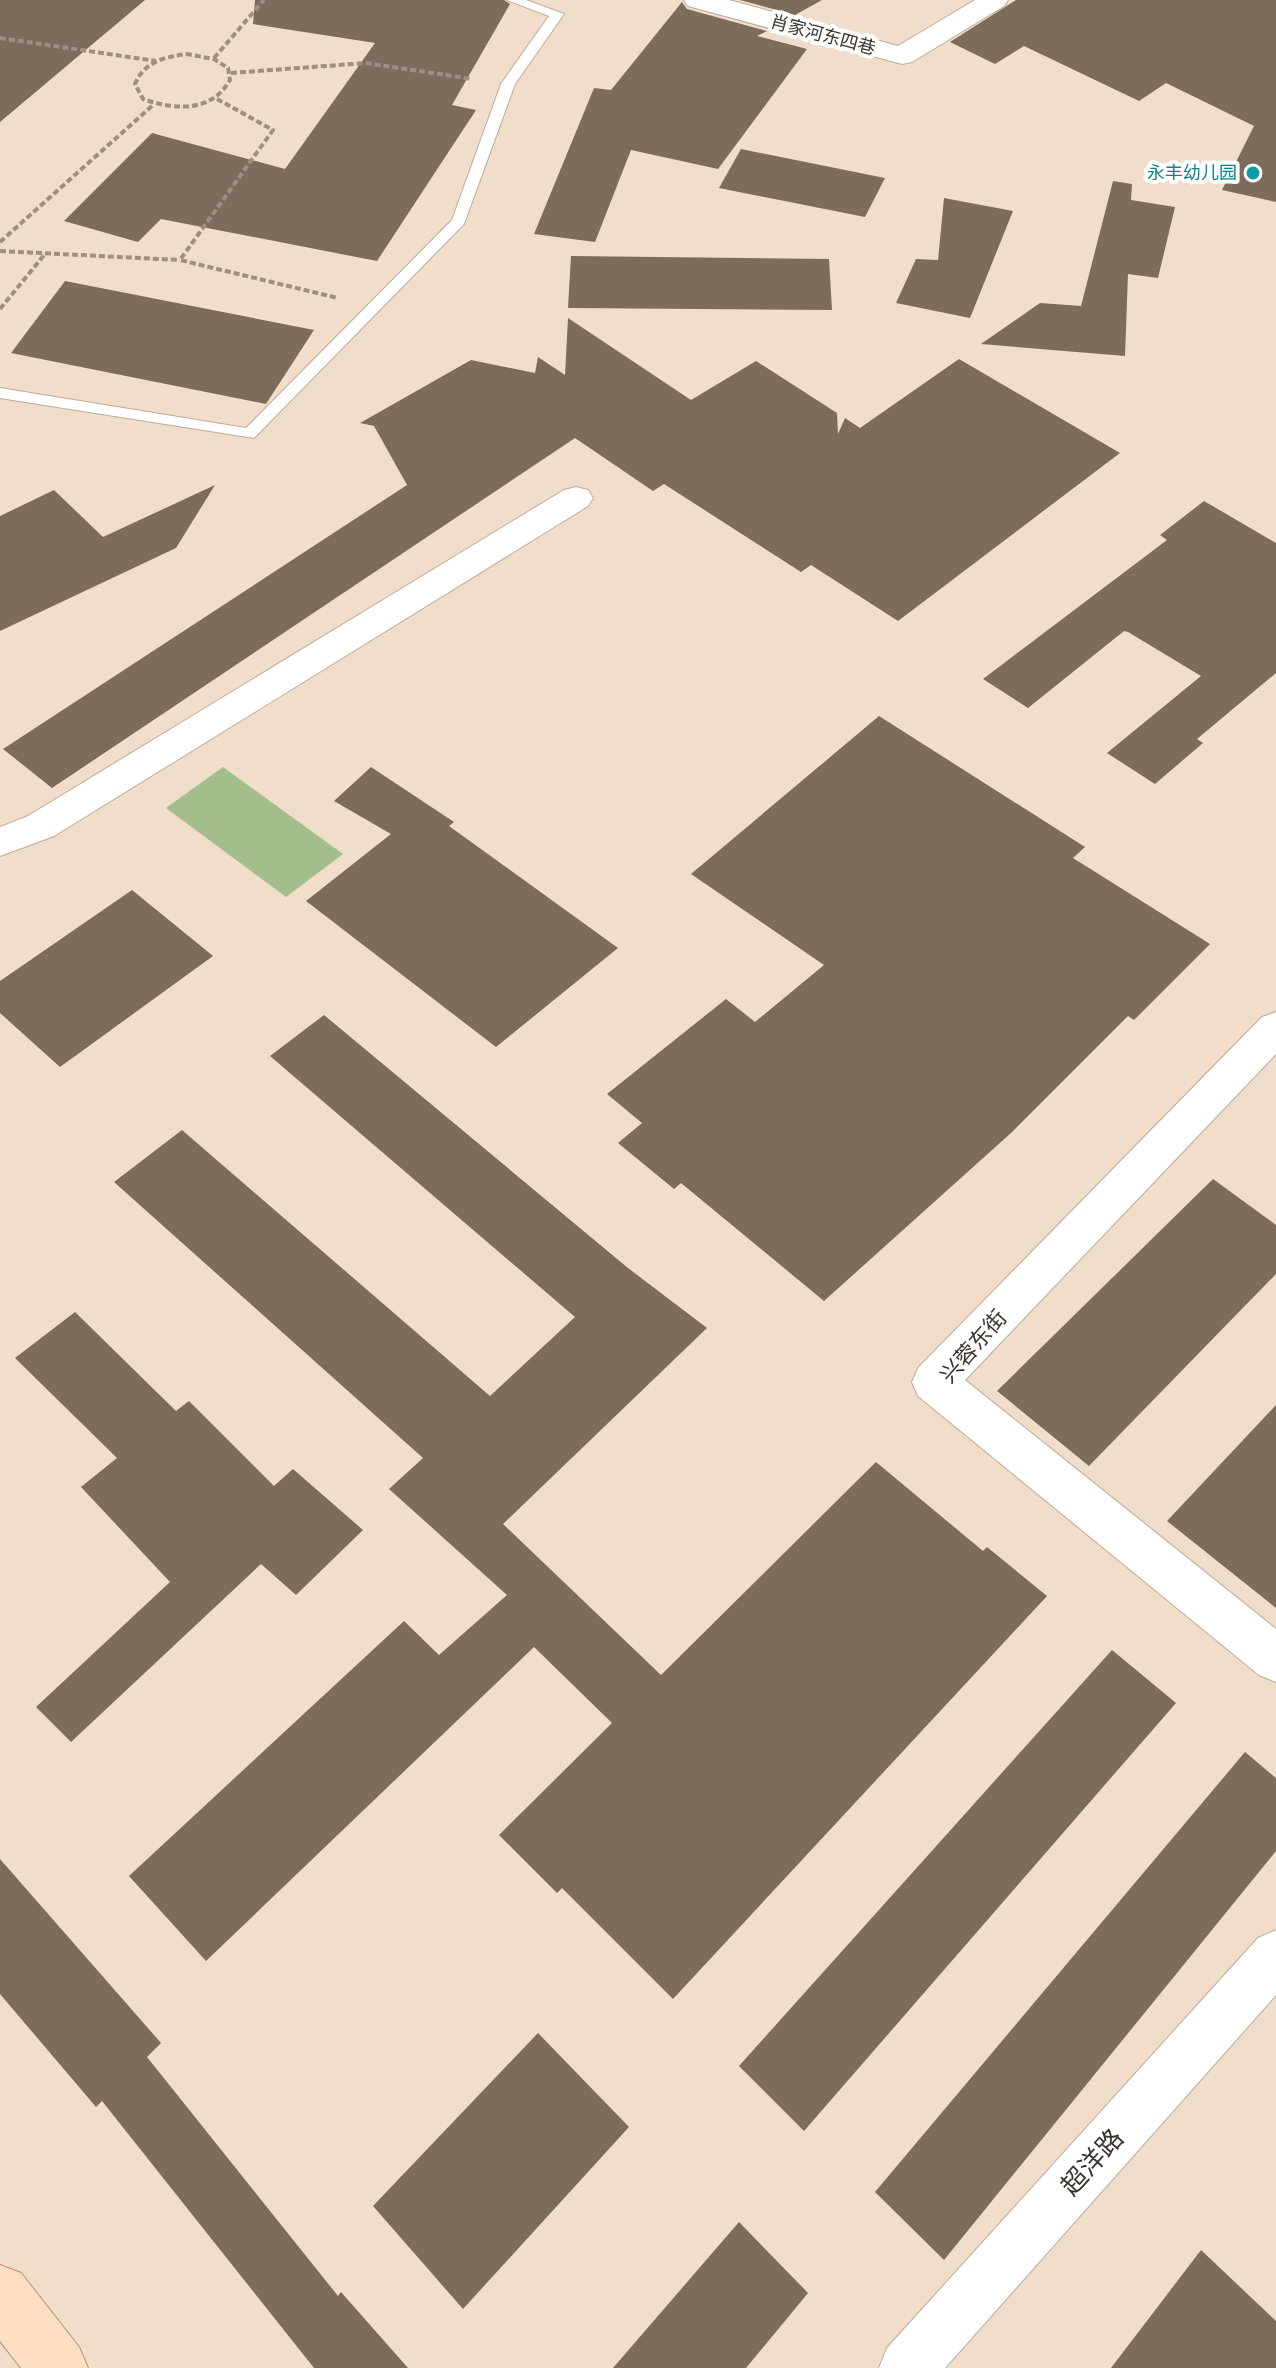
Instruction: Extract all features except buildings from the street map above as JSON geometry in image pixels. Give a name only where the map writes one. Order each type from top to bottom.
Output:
[{"type":"main road","points":[[0,2294],[58,2368]]},
{"type":"street","name":"肖家河东四巷","points":[[698,0],[902,56],[994,0]]},
{"type":"street","points":[[0,842],[41,826],[576,498]]},
{"type":"street","name":"兴蓉东街","points":[[1276,1028],[934,1382],[1276,1659]]},
{"type":"street","name":"超洋路","points":[[907,2368],[1276,1956]]},
{"type":"lane","points":[[0,393],[249,434],[459,221],[508,84],[557,14],[513,0]]},
{"type":"path","points":[[214,58],[264,0]]},
{"type":"path","points":[[0,38],[157,61]]},
{"type":"path","points":[[186,54],[214,58],[231,73],[232,82],[217,99],[186,108],[153,105],[143,99],[135,84],[145,67],[157,61],[186,54]]},
{"type":"path","points":[[231,73],[366,63],[508,84]]},
{"type":"path","points":[[180,260],[273,130],[217,99]]},
{"type":"path","points":[[0,242],[153,105]]},
{"type":"path","points":[[0,251],[180,260],[377,306]]},
{"type":"path","points":[[0,309],[46,253]]},
{"type":"green space","points":[[223,767],[343,854],[286,897],[166,808]]},
{"type":"place","name":"永丰幼儿园","points":[[1253,173]]}]
